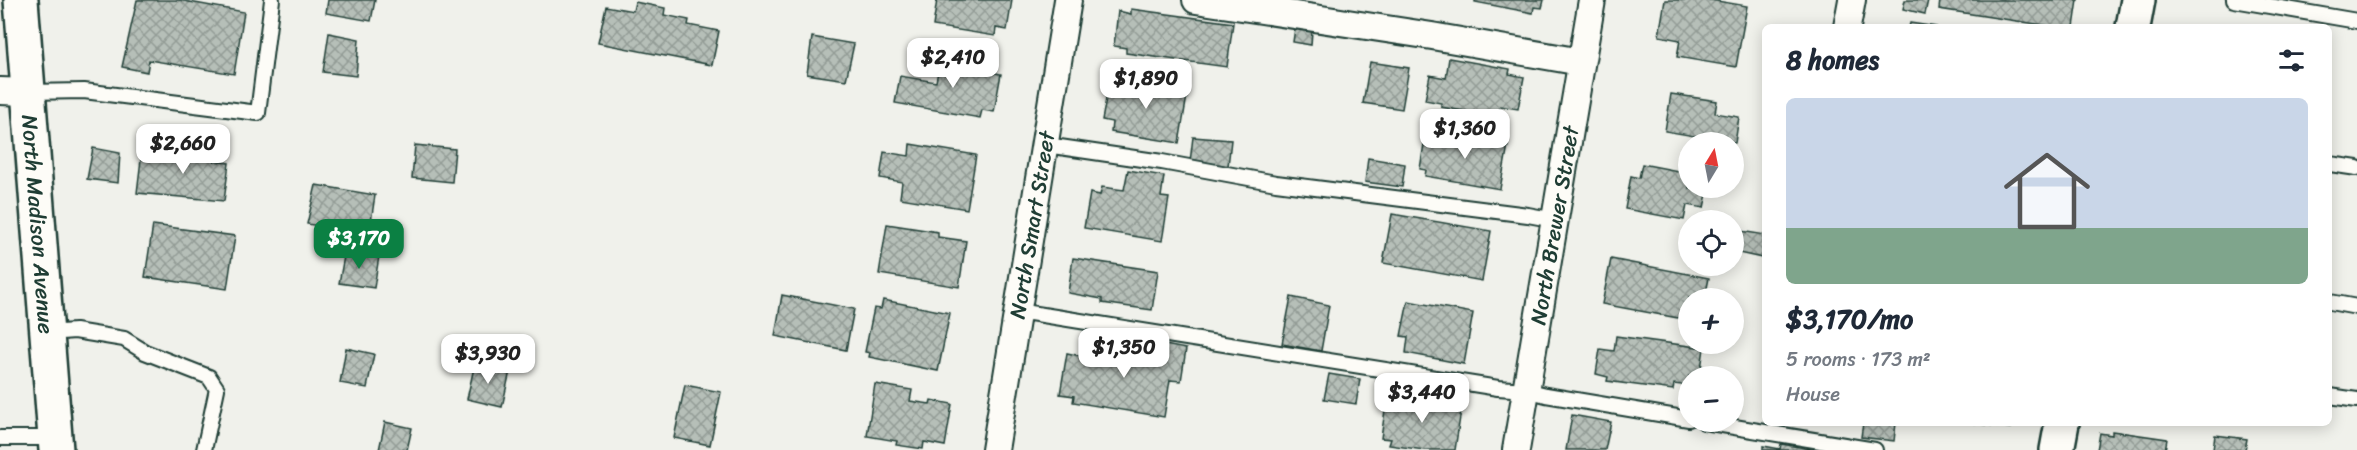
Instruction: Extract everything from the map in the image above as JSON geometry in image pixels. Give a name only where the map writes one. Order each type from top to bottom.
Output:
[{"type":"main road","name":"North Madison Avenue","points":[[21,0],[14,92],[47,333],[56,444]]},
{"type":"main road","points":[[2134,24],[2138,0]]},
{"type":"main road","points":[[2057,450],[2061,426]]},
{"type":"street","name":"North Smart Street","points":[[995,450],[1068,0]]},
{"type":"street","points":[[1196,0],[1432,36],[1581,62]]},
{"type":"street","name":"North Brewer Street","points":[[1516,450],[1592,0]]},
{"type":"street","points":[[1848,24],[1852,0]]},
{"type":"lane","points":[[14,92],[84,91],[258,113],[272,0]]},
{"type":"lane","points":[[2234,0],[2357,21]]},
{"type":"lane","points":[[1046,145],[1162,162],[1276,183],[1528,214],[1555,220]]},
{"type":"lane","points":[[2332,164],[2357,168]]},
{"type":"lane","points":[[2332,302],[2357,307]]},
{"type":"lane","points":[[1018,311],[1474,384],[1526,390],[1678,417]]},
{"type":"lane","points":[[47,333],[75,331],[124,339],[145,352],[209,377],[217,389],[204,450]]},
{"type":"lane","points":[[2332,396],[2357,400]]},
{"type":"lane","points":[[1744,429],[1875,450]]},
{"type":"lane","points":[[0,438],[56,444]]},
{"type":"building","points":[[137,0],[179,0],[244,12],[234,74],[149,60],[147,72],[122,67]]},
{"type":"building","points":[[328,0],[375,0],[371,21],[326,13]]},
{"type":"building","points":[[937,0],[1012,0],[1007,30],[996,28],[995,36],[933,26]]},
{"type":"building","points":[[1475,0],[1544,0],[1542,8],[1534,7],[1533,13],[1475,2]]},
{"type":"building","points":[[1665,0],[1711,0],[1747,6],[1736,67],[1677,57],[1680,40],[1659,36]]},
{"type":"building","points":[[1905,0],[1928,0],[1925,14],[1903,9]]},
{"type":"building","points":[[1940,0],[2078,0],[2074,24],[2036,24],[1939,9]]},
{"type":"building","points":[[635,2],[665,8],[664,15],[689,20],[688,25],[719,31],[712,65],[598,43],[606,6],[633,11]]},
{"type":"building","points":[[1131,9],[1233,23],[1227,67],[1126,53],[1126,48],[1114,46],[1118,11],[1131,14]]},
{"type":"building","points":[[1295,28],[1312,31],[1311,45],[1293,42]]},
{"type":"building","points":[[329,33],[359,39],[356,76],[323,72]]},
{"type":"building","points":[[812,37],[854,44],[846,80],[807,74]]},
{"type":"building","points":[[941,56],[991,65],[990,72],[1001,74],[994,112],[982,110],[980,118],[895,103],[900,76],[936,82]]},
{"type":"building","points":[[1449,58],[1510,69],[1509,74],[1524,77],[1518,109],[1500,106],[1498,117],[1441,107],[1441,103],[1425,100],[1430,75],[1446,78]]},
{"type":"building","points":[[1370,62],[1409,68],[1402,109],[1363,103]]},
{"type":"building","points":[[1121,79],[1188,90],[1179,143],[1111,132],[1112,122],[1102,120],[1109,83],[1120,85]]},
{"type":"building","points":[[1671,94],[1717,101],[1715,113],[1739,117],[1737,132],[1678,133],[1665,131]]},
{"type":"building","points":[[1435,132],[1508,145],[1500,189],[1425,176],[1426,170],[1420,169],[1424,144],[1433,145]]},
{"type":"building","points":[[1193,137],[1231,140],[1228,166],[1190,162]]},
{"type":"building","points":[[910,144],[976,155],[967,209],[900,198],[902,182],[880,178],[884,152],[909,156]]},
{"type":"building","points":[[415,145],[455,149],[452,182],[412,178]]},
{"type":"building","points":[[93,148],[120,153],[118,183],[87,179]]},
{"type":"building","points":[[164,148],[196,152],[195,155],[213,157],[213,161],[229,163],[224,201],[137,193],[142,151],[164,154]]},
{"type":"building","points":[[1368,158],[1405,164],[1402,187],[1365,182]]},
{"type":"building","points":[[1642,164],[1678,171],[1678,198],[1706,198],[1704,208],[1687,205],[1686,210],[1678,210],[1678,219],[1625,209],[1631,176],[1639,178]]},
{"type":"building","points":[[1128,170],[1164,176],[1161,197],[1169,198],[1162,241],[1084,228],[1090,193],[1100,195],[1102,187],[1124,190]]},
{"type":"building","points":[[316,185],[375,195],[369,235],[307,224]]},
{"type":"building","points":[[1392,214],[1491,231],[1482,281],[1383,263]]},
{"type":"building","points":[[887,224],[938,232],[938,237],[966,241],[959,287],[879,274]]},
{"type":"building","points":[[153,225],[235,236],[227,289],[145,277]]},
{"type":"building","points":[[1744,232],[1762,234],[1762,258],[1744,254]]},
{"type":"building","points":[[345,251],[379,256],[374,288],[339,283]]},
{"type":"building","points":[[1073,258],[1158,271],[1152,310],[1102,303],[1102,299],[1068,293]]},
{"type":"building","points":[[1611,259],[1678,272],[1678,276],[1709,278],[1707,288],[1678,288],[1678,318],[1602,304]]},
{"type":"building","points":[[782,295],[854,309],[846,350],[775,336]]},
{"type":"building","points":[[1291,297],[1329,305],[1321,351],[1282,344]]},
{"type":"building","points":[[883,300],[950,313],[938,371],[869,357],[870,353],[865,352],[874,308],[881,309]]},
{"type":"building","points":[[1408,301],[1473,313],[1464,364],[1406,353],[1408,337],[1401,336]]},
{"type":"building","points":[[1616,336],[1678,344],[1678,354],[1703,354],[1701,366],[1678,366],[1678,385],[1674,384],[1673,390],[1607,381],[1608,377],[1596,374],[1600,349],[1614,351]]},
{"type":"building","points":[[1149,342],[1186,349],[1181,381],[1170,380],[1164,417],[1073,402],[1074,396],[1060,394],[1067,353],[1081,356],[1082,349],[1146,360]]},
{"type":"building","points":[[346,348],[374,354],[367,388],[340,383]]},
{"type":"building","points":[[475,363],[510,371],[502,407],[467,399]]},
{"type":"building","points":[[1329,374],[1360,379],[1356,404],[1324,399]]},
{"type":"building","points":[[875,384],[912,390],[910,401],[930,404],[931,400],[952,404],[945,446],[924,442],[923,449],[896,445],[897,441],[867,436]]},
{"type":"building","points":[[685,385],[721,392],[710,445],[674,438]]},
{"type":"building","points":[[1395,394],[1462,404],[1455,450],[1424,450],[1389,445],[1391,439],[1381,438],[1385,410],[1392,411]]},
{"type":"building","points":[[1572,415],[1611,422],[1605,450],[1566,450]]},
{"type":"building","points":[[385,422],[412,428],[407,450],[379,450]]},
{"type":"building","points":[[1863,426],[1896,426],[1894,441],[1861,437]]},
{"type":"building","points":[[2112,431],[2167,439],[2165,450],[2097,450],[2100,433],[2112,435]]},
{"type":"building","points":[[2215,435],[2247,439],[2245,450],[2213,450]]},
{"type":"building","points":[[1781,444],[1817,450],[1763,450],[1763,446],[1780,449]]}]
